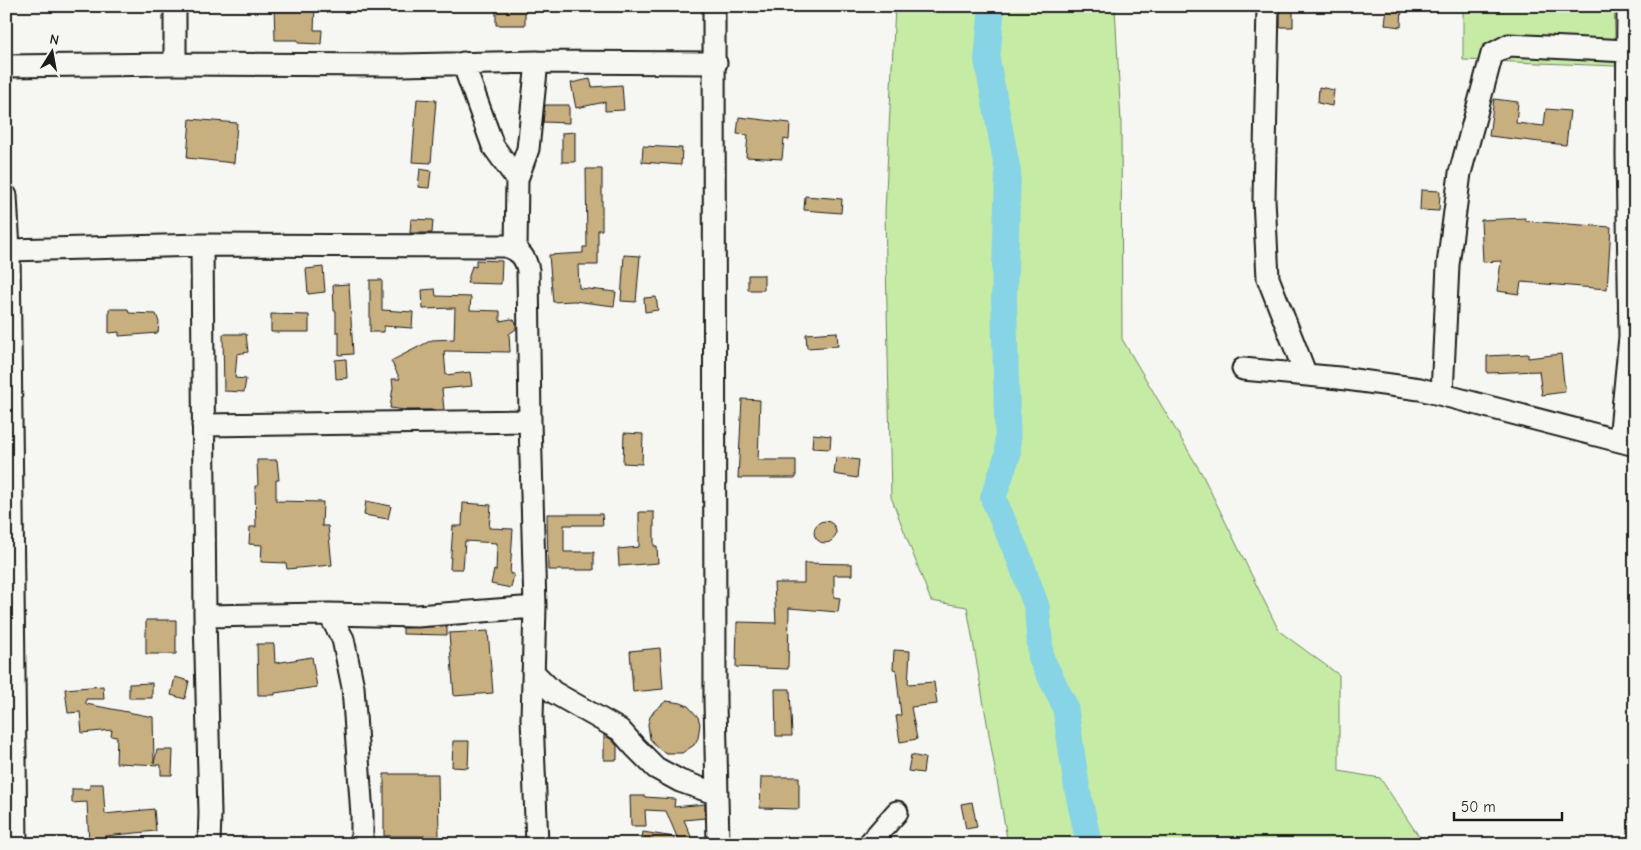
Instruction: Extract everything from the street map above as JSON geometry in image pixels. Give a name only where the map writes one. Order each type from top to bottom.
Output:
[{"type":"street","points":[[175,6],[175,64]]},
{"type":"street","points":[[714,6],[716,63],[715,701],[718,844]]},
{"type":"street","points":[[1268,6],[1264,199],[1268,278],[1306,375]]},
{"type":"street","points":[[1243,369],[1420,389],[1627,442],[1632,337],[1627,155],[1628,6]]},
{"type":"street","points":[[1442,394],[1448,265],[1460,173],[1473,131],[1492,54],[1509,45],[1628,51]]},
{"type":"street","points":[[6,66],[175,64],[402,65],[538,62],[716,63]]},
{"type":"street","points":[[516,249],[517,179],[528,149],[538,62]]},
{"type":"street","points":[[463,64],[493,146],[517,179]]},
{"type":"street","points":[[6,196],[9,250],[10,634],[16,844]]},
{"type":"street","points":[[202,245],[209,844]]},
{"type":"street","points":[[9,250],[202,245],[505,246],[516,249],[526,260],[528,270],[535,607],[532,718],[537,844]]},
{"type":"street","points":[[203,425],[530,421]]},
{"type":"street","points":[[205,616],[329,614],[417,616],[535,607]]},
{"type":"street","points":[[329,614],[343,639],[353,687],[362,815],[362,844]]},
{"type":"street","points":[[533,672],[553,692],[620,730],[656,768],[680,781],[717,794]]},
{"type":"street","points":[[869,844],[897,812]]},
{"type":"green space","points":[[895,6],[1115,6],[1121,123],[1122,339],[1202,474],[1279,631],[1339,675],[1339,771],[1380,778],[1418,835],[1420,844],[1008,844],[967,607],[931,601],[891,497],[885,212]]},
{"type":"green space","points":[[1463,6],[1614,6],[1616,66],[1463,60]]},
{"type":"building","points":[[274,6],[315,6],[314,30],[322,30],[321,44],[298,43],[298,40],[275,40]]},
{"type":"building","points":[[496,6],[525,6],[525,25],[496,25]]},
{"type":"building","points":[[1280,6],[1293,6],[1293,27],[1280,27]]},
{"type":"building","points":[[1387,6],[1402,6],[1401,27],[1385,25]]},
{"type":"building","points":[[590,79],[592,87],[622,85],[624,110],[605,111],[605,102],[576,108],[571,83]]},
{"type":"building","points":[[1319,87],[1334,90],[1332,106],[1318,103]]},
{"type":"building","points":[[417,99],[436,100],[431,163],[412,162]]},
{"type":"building","points":[[1494,99],[1518,102],[1516,123],[1544,126],[1546,109],[1570,111],[1566,145],[1489,136]]},
{"type":"building","points":[[545,105],[569,105],[569,123],[543,122]]},
{"type":"building","points":[[739,117],[790,123],[789,140],[784,139],[782,159],[746,157],[748,135],[737,134]]},
{"type":"building","points":[[190,119],[237,123],[234,163],[187,158]]},
{"type":"building","points":[[575,132],[575,162],[562,162],[562,133]]},
{"type":"building","points":[[643,146],[682,148],[681,165],[642,162]]},
{"type":"building","points":[[420,169],[431,171],[429,188],[418,187]]},
{"type":"building","points":[[586,169],[602,169],[602,230],[598,230],[598,265],[578,265],[579,288],[616,292],[614,306],[574,301],[553,302],[549,255],[583,253],[583,247],[587,247]]},
{"type":"building","points":[[1421,190],[1440,191],[1439,211],[1420,210]]},
{"type":"building","points":[[805,196],[842,199],[841,213],[804,210]]},
{"type":"building","points":[[1525,218],[1525,221],[1611,227],[1607,289],[1521,282],[1519,294],[1497,291],[1501,261],[1483,262],[1481,220]]},
{"type":"building","points":[[411,219],[433,220],[432,233],[410,233]]},
{"type":"building","points":[[624,255],[640,256],[636,302],[621,301]]},
{"type":"building","points":[[476,260],[502,261],[501,284],[467,283],[472,266],[476,267]]},
{"type":"building","points":[[323,267],[325,292],[308,294],[306,269]]},
{"type":"building","points":[[748,275],[764,275],[764,290],[748,290]]},
{"type":"building","points":[[370,280],[382,280],[382,310],[413,312],[412,328],[384,326],[384,332],[370,332]]},
{"type":"building","points":[[349,284],[353,354],[339,355],[339,332],[336,332],[333,285]]},
{"type":"building","points":[[435,289],[436,296],[471,297],[470,310],[500,311],[500,321],[514,320],[516,322],[516,329],[509,334],[510,352],[444,351],[446,375],[470,372],[472,386],[442,389],[444,410],[390,408],[393,387],[392,379],[400,379],[391,361],[432,340],[454,339],[455,308],[423,309],[422,290]]},
{"type":"building","points":[[656,297],[658,310],[645,312],[644,298]]},
{"type":"building","points":[[109,309],[128,309],[129,313],[156,314],[159,322],[158,333],[119,336],[119,332],[109,333]]},
{"type":"building","points":[[271,314],[309,315],[309,332],[271,332]]},
{"type":"building","points":[[837,332],[838,346],[807,348],[806,334]]},
{"type":"building","points":[[223,334],[246,334],[248,352],[237,354],[235,378],[246,379],[244,392],[224,391]]},
{"type":"building","points":[[1528,354],[1528,358],[1561,354],[1565,392],[1542,395],[1539,371],[1487,373],[1487,356]]},
{"type":"building","points":[[346,359],[347,378],[336,379],[335,360]]},
{"type":"building","points":[[742,399],[760,400],[758,460],[796,460],[796,478],[738,478]]},
{"type":"building","points":[[624,433],[643,434],[642,464],[623,463]]},
{"type":"building","points":[[813,434],[831,436],[830,449],[812,448]]},
{"type":"building","points":[[836,457],[859,460],[857,478],[834,474]]},
{"type":"building","points":[[257,460],[277,460],[279,480],[276,480],[276,501],[323,502],[322,526],[328,526],[332,565],[287,569],[286,563],[261,562],[262,545],[249,544],[250,527],[256,527],[255,486],[258,486]]},
{"type":"building","points":[[366,501],[391,506],[388,519],[364,515]]},
{"type":"building","points":[[463,503],[491,505],[489,528],[513,529],[510,574],[514,574],[511,588],[491,584],[494,570],[496,571],[497,543],[465,541],[463,569],[450,569],[453,526],[462,526]]},
{"type":"building","points":[[639,512],[654,512],[654,546],[657,546],[658,563],[619,566],[618,549],[639,547]]},
{"type":"building","points":[[547,514],[602,514],[603,525],[564,525],[564,552],[594,552],[594,570],[548,570]]},
{"type":"building","points":[[825,521],[833,524],[836,532],[833,540],[825,543],[817,540],[814,532],[817,524]]},
{"type":"building","points":[[804,563],[852,564],[852,575],[834,575],[834,597],[840,598],[838,612],[789,608],[788,669],[736,667],[737,622],[776,623],[774,583],[804,583]]},
{"type":"building","points":[[146,620],[176,620],[176,654],[146,654]]},
{"type":"building","points":[[447,626],[447,635],[403,634],[403,628]]},
{"type":"building","points":[[488,631],[493,693],[454,696],[449,633]]},
{"type":"building","points":[[257,644],[274,644],[275,663],[312,657],[317,687],[275,693],[275,695],[258,695]]},
{"type":"building","points":[[660,648],[663,689],[633,692],[630,651]]},
{"type":"building","points":[[894,650],[910,651],[908,684],[934,682],[937,704],[911,707],[917,739],[900,742],[896,716],[901,715],[896,670],[893,669]]},
{"type":"building","points":[[175,677],[189,681],[185,699],[171,695]]},
{"type":"building","points":[[152,683],[152,698],[129,698],[129,684]]},
{"type":"building","points":[[103,686],[104,699],[86,699],[86,704],[153,717],[154,763],[157,750],[173,750],[172,775],[161,775],[161,765],[116,763],[117,737],[111,736],[112,730],[82,733],[80,712],[68,713],[65,689]]},
{"type":"building","points":[[775,689],[790,689],[792,736],[776,736]]},
{"type":"building","points":[[666,701],[688,706],[698,717],[700,724],[698,738],[694,745],[682,753],[667,753],[660,750],[650,739],[648,724],[650,717]]},
{"type":"building","points":[[604,735],[617,746],[617,760],[604,760]]},
{"type":"building","points":[[453,741],[469,741],[468,768],[452,767]]},
{"type":"building","points":[[911,755],[925,758],[923,773],[908,771]]},
{"type":"building","points":[[384,774],[438,774],[439,836],[384,836]]},
{"type":"building","points":[[761,777],[799,777],[799,809],[760,808]]},
{"type":"building","points":[[90,784],[103,784],[105,814],[154,809],[156,831],[105,836],[105,844],[89,844],[87,802],[72,803],[72,789],[90,789]]},
{"type":"building","points":[[630,796],[675,799],[674,807],[705,804],[705,818],[684,820],[693,841],[680,844],[666,811],[645,810],[646,826],[631,826]]},
{"type":"building","points":[[972,802],[977,827],[966,829],[961,804]]},
{"type":"building","points":[[643,832],[674,837],[674,844],[641,844]]},
{"type":"waterway","points":[[992,6],[987,60],[1008,172],[1004,300],[1008,454],[993,498],[1020,560],[1037,608],[1041,658],[1065,706],[1077,788],[1089,844]]}]
